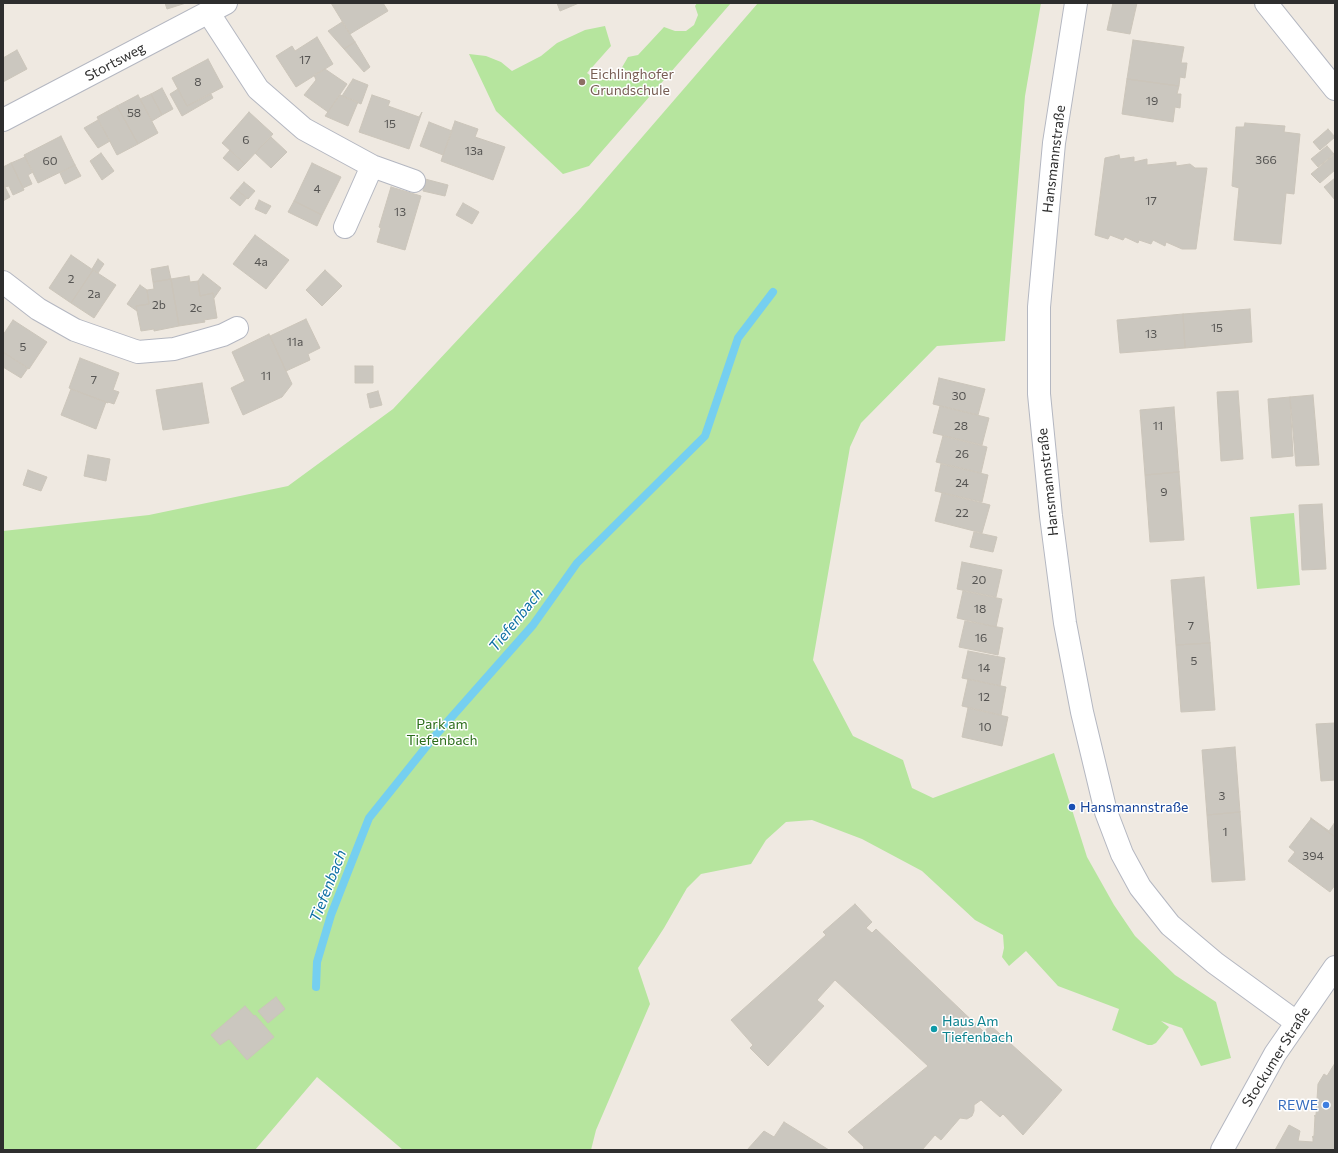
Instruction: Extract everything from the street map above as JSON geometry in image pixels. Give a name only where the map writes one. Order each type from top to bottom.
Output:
[{"type":"main road","name":"Hansmannstraße","points":[[1076,3],[1054,143],[1039,307],[1039,394],[1051,516],[1065,622],[1082,712],[1106,812],[1122,854],[1140,887],[1170,925],[1215,963],[1296,1022]]},
{"type":"main road","points":[[1266,3],[1335,89]]},
{"type":"main road","points":[[217,8],[258,89],[304,129],[372,166],[414,181]]},
{"type":"main road","name":"Stortsweg","points":[[3,120],[217,8]]},
{"type":"main road","points":[[345,227],[372,166]]},
{"type":"main road","points":[[3,282],[38,309],[75,330],[138,352],[174,349],[223,335],[237,328]]},
{"type":"main road","name":"Stockumer Straße","points":[[1222,1150],[1275,1054],[1335,967]]},
{"type":"green space","points":[[697,3],[731,3],[589,166],[563,174],[496,111],[469,54],[486,56],[501,62],[512,71],[541,56],[557,43],[585,30],[605,26],[611,46],[587,73],[598,81],[617,76],[628,57],[638,55],[664,27],[675,31],[686,31],[694,25],[698,15],[695,6]]},
{"type":"green space","name":"Park am Tiefenbach","points":[[758,3],[1041,3],[1025,96],[1005,341],[937,346],[861,423],[850,447],[813,660],[853,736],[903,760],[912,788],[933,798],[1054,753],[1087,857],[1114,905],[1135,936],[1175,975],[1216,1002],[1231,1058],[1201,1066],[1182,1028],[1161,1021],[1169,1027],[1156,1043],[1152,1045],[1148,1045],[1112,1030],[1119,1009],[1058,986],[1026,951],[1009,966],[1002,957],[1004,948],[1003,935],[975,920],[922,871],[862,839],[812,820],[786,822],[766,840],[751,864],[701,874],[687,888],[664,928],[638,968],[650,1004],[596,1130],[591,1150],[403,1150],[317,1077],[255,1150],[3,1150],[3,531],[149,515],[288,486],[393,409],[580,209]]},
{"type":"green space","points":[[1294,513],[1300,585],[1257,589],[1250,517]]},
{"type":"building","points":[[165,3],[186,3],[167,9]]},
{"type":"building","points":[[331,3],[383,3],[388,11],[350,34]]},
{"type":"building","points":[[557,3],[579,3],[560,11]]},
{"type":"building","points":[[1113,3],[1137,3],[1130,34],[1107,30]]},
{"type":"building","points":[[342,22],[355,42],[344,49],[328,31]]},
{"type":"building","points":[[317,37],[333,64],[296,87],[276,56],[292,46],[295,51]]},
{"type":"building","points":[[1133,40],[1184,47],[1181,63],[1187,63],[1185,78],[1180,77],[1179,86],[1127,79]]},
{"type":"building","points":[[355,42],[370,67],[364,72],[344,49]]},
{"type":"building","points":[[17,50],[27,69],[3,82],[3,58]]},
{"type":"building","points":[[208,59],[223,87],[187,106],[172,78]]},
{"type":"building","points":[[325,69],[347,84],[328,112],[304,95],[316,80],[314,75]]},
{"type":"building","points":[[353,79],[368,85],[361,104],[342,96]]},
{"type":"building","points":[[1127,79],[1179,86],[1177,94],[1181,94],[1180,108],[1175,107],[1173,122],[1122,114]]},
{"type":"building","points":[[162,88],[173,109],[162,115],[151,94]]},
{"type":"building","points":[[178,89],[187,106],[211,94],[213,98],[182,116],[170,94]]},
{"type":"building","points":[[151,94],[162,115],[152,121],[140,99]]},
{"type":"building","points":[[138,95],[158,133],[138,144],[117,106]]},
{"type":"building","points":[[340,95],[358,102],[348,126],[325,116]]},
{"type":"building","points":[[372,95],[390,101],[388,106],[419,117],[422,112],[409,149],[359,132]]},
{"type":"building","points":[[117,106],[138,144],[117,155],[97,117]]},
{"type":"building","points":[[249,112],[273,134],[245,164],[222,143]]},
{"type":"building","points":[[98,120],[110,141],[98,148],[84,128]]},
{"type":"building","points":[[455,121],[478,129],[475,137],[505,147],[493,180],[441,161]]},
{"type":"building","points":[[429,122],[452,131],[443,155],[420,146]]},
{"type":"building","points":[[1245,123],[1285,126],[1284,132],[1300,134],[1294,194],[1286,193],[1281,244],[1234,240],[1239,188],[1232,186],[1236,127],[1244,127]]},
{"type":"building","points":[[1328,129],[1335,137],[1320,150],[1313,142]]},
{"type":"building","points":[[61,136],[75,165],[38,183],[24,155]]},
{"type":"building","points":[[271,137],[287,152],[271,168],[255,153]]},
{"type":"building","points":[[1327,146],[1334,154],[1318,167],[1311,159]]},
{"type":"building","points":[[230,150],[245,164],[238,171],[223,158]]},
{"type":"building","points":[[101,153],[114,171],[102,180],[90,161]]},
{"type":"building","points":[[1335,154],[1335,170],[1320,183],[1311,174]]},
{"type":"building","points":[[1119,155],[1120,159],[1134,157],[1134,162],[1147,159],[1147,165],[1176,162],[1176,166],[1190,164],[1195,168],[1207,168],[1196,249],[1182,249],[1166,242],[1165,246],[1153,240],[1151,244],[1139,240],[1138,243],[1125,237],[1123,240],[1110,235],[1108,239],[1095,235],[1105,158]]},
{"type":"building","points":[[25,157],[33,172],[28,175],[32,184],[23,188],[11,163]]},
{"type":"building","points":[[11,163],[24,190],[13,195],[9,186],[5,187],[3,183],[3,167]]},
{"type":"building","points":[[312,163],[341,177],[322,215],[294,201]]},
{"type":"building","points":[[75,165],[81,176],[65,184],[60,173]]},
{"type":"building","points":[[1335,178],[1335,200],[1324,187]]},
{"type":"building","points":[[425,179],[448,185],[445,196],[423,191]]},
{"type":"building","points":[[244,182],[255,191],[248,199],[237,190]]},
{"type":"building","points":[[3,183],[10,197],[3,201]]},
{"type":"building","points":[[391,187],[421,196],[405,250],[377,242],[381,228],[379,227]]},
{"type":"building","points":[[237,190],[247,198],[240,206],[230,198]]},
{"type":"building","points":[[259,200],[271,206],[266,214],[255,209]]},
{"type":"building","points":[[294,201],[322,215],[317,226],[288,212]]},
{"type":"building","points":[[463,203],[479,212],[472,224],[456,215]]},
{"type":"building","points":[[255,235],[289,260],[266,289],[233,264]]},
{"type":"building","points":[[71,255],[93,270],[71,303],[49,288]]},
{"type":"building","points":[[98,259],[104,264],[98,273],[92,269]]},
{"type":"building","points":[[168,266],[171,279],[153,282],[151,269]]},
{"type":"building","points":[[93,270],[116,285],[94,318],[71,303]]},
{"type":"building","points":[[325,270],[342,286],[322,306],[306,290]]},
{"type":"building","points":[[203,274],[221,288],[214,298],[213,293],[200,296],[198,281]]},
{"type":"building","points":[[189,276],[190,282],[198,281],[200,296],[213,293],[217,318],[204,320],[205,322],[179,326],[171,279]]},
{"type":"building","points":[[171,279],[179,326],[154,331],[154,329],[141,331],[136,306],[149,304],[147,290],[154,289],[153,282]]},
{"type":"building","points":[[140,285],[147,290],[149,304],[136,306],[137,311],[127,304]]},
{"type":"building","points":[[1250,309],[1252,342],[1185,348],[1183,314]]},
{"type":"building","points":[[1183,314],[1185,348],[1120,353],[1117,320]]},
{"type":"building","points":[[306,319],[320,348],[308,354],[310,360],[286,371],[270,336]]},
{"type":"building","points":[[13,320],[47,342],[29,369],[3,352],[3,335]]},
{"type":"building","points":[[269,334],[292,384],[282,397],[243,415],[231,388],[245,381],[232,352]]},
{"type":"building","points":[[3,352],[28,368],[21,378],[3,367]]},
{"type":"building","points":[[80,358],[119,373],[113,390],[119,392],[114,404],[69,388]]},
{"type":"building","points":[[355,366],[373,366],[373,383],[355,383]]},
{"type":"building","points":[[939,378],[985,389],[978,415],[933,404]]},
{"type":"building","points":[[202,383],[209,423],[163,430],[156,390]]},
{"type":"building","points":[[71,389],[106,402],[96,429],[61,415]]},
{"type":"building","points":[[378,391],[382,405],[370,408],[367,394]]},
{"type":"building","points":[[1238,391],[1243,459],[1221,461],[1217,392]]},
{"type":"building","points":[[1313,395],[1319,465],[1296,466],[1290,397]]},
{"type":"building","points":[[1290,397],[1293,456],[1272,458],[1268,399]]},
{"type":"building","points":[[940,406],[989,418],[982,445],[933,433]]},
{"type":"building","points":[[1174,407],[1179,472],[1145,475],[1140,410]]},
{"type":"building","points":[[943,436],[987,447],[981,473],[936,462]]},
{"type":"building","points":[[88,455],[110,459],[106,481],[84,476]]},
{"type":"building","points":[[941,464],[988,475],[982,502],[935,491]]},
{"type":"building","points":[[28,470],[47,477],[41,491],[23,485]]},
{"type":"building","points":[[1179,472],[1184,540],[1150,542],[1145,475]]},
{"type":"building","points":[[942,493],[990,505],[982,533],[935,521]]},
{"type":"building","points":[[1322,504],[1326,569],[1302,570],[1299,505]]},
{"type":"building","points":[[974,532],[997,537],[993,552],[970,547]]},
{"type":"building","points":[[962,562],[1002,570],[996,597],[957,589]]},
{"type":"building","points":[[1204,577],[1210,643],[1176,645],[1171,580]]},
{"type":"building","points":[[963,591],[1002,599],[996,627],[957,618]]},
{"type":"building","points":[[965,621],[1003,628],[998,655],[959,647]]},
{"type":"building","points":[[1210,643],[1215,710],[1181,712],[1176,645]]},
{"type":"building","points":[[968,651],[1005,658],[1000,686],[962,678]]},
{"type":"building","points":[[968,679],[1006,687],[1001,715],[962,706]]},
{"type":"building","points":[[968,708],[1008,717],[1002,746],[962,737]]},
{"type":"building","points":[[1335,723],[1335,780],[1321,781],[1316,724]]},
{"type":"building","points":[[1235,747],[1240,812],[1207,815],[1202,750]]},
{"type":"building","points":[[1240,812],[1245,880],[1212,882],[1207,815]]},
{"type":"building","points":[[1311,819],[1329,831],[1335,822],[1335,837]]},
{"type":"building","points":[[1311,819],[1335,837],[1335,885],[1330,892],[1288,861],[1295,852],[1289,847]]},
{"type":"building","name":"Haus Am Tiefenbach","points":[[855,904],[872,922],[866,928],[872,933],[876,929],[984,1032],[990,1025],[1062,1090],[1023,1135],[1003,1114],[1000,1117],[981,1100],[974,1105],[972,1116],[967,1119],[960,1118],[941,1140],[935,1135],[922,1150],[863,1150],[864,1147],[848,1132],[928,1066],[835,980],[817,1000],[824,1006],[768,1066],[750,1048],[753,1045],[731,1020],[826,935],[823,932]]},
{"type":"building","points":[[276,997],[285,1009],[268,1023],[258,1011]]},
{"type":"building","points":[[245,1006],[274,1037],[247,1060],[229,1039],[220,1045],[211,1035]]},
{"type":"building","name":"REWE","points":[[1335,1063],[1335,1150],[1275,1150],[1289,1125],[1300,1131],[1298,1141],[1313,1142],[1312,1137],[1314,1136],[1314,1116],[1316,1115],[1318,1084],[1324,1074],[1327,1076]]},
{"type":"building","points":[[784,1122],[829,1150],[747,1150],[764,1131],[774,1137]]},
{"type":"waterway","name":"Tiefenbach","points":[[316,987],[317,962],[331,915],[369,818],[434,737],[533,625],[577,563],[705,436],[738,338],[773,292]]},
{"type":"place","name":"Eichlinghofer Grundschule","points":[[582,82]]},
{"type":"place","name":"Hansmannstraße","points":[[1072,807]]},
{"type":"place","name":"Haus Am Tiefenbach","points":[[934,1029]]},
{"type":"place","name":"REWE","points":[[1326,1105]]}]
